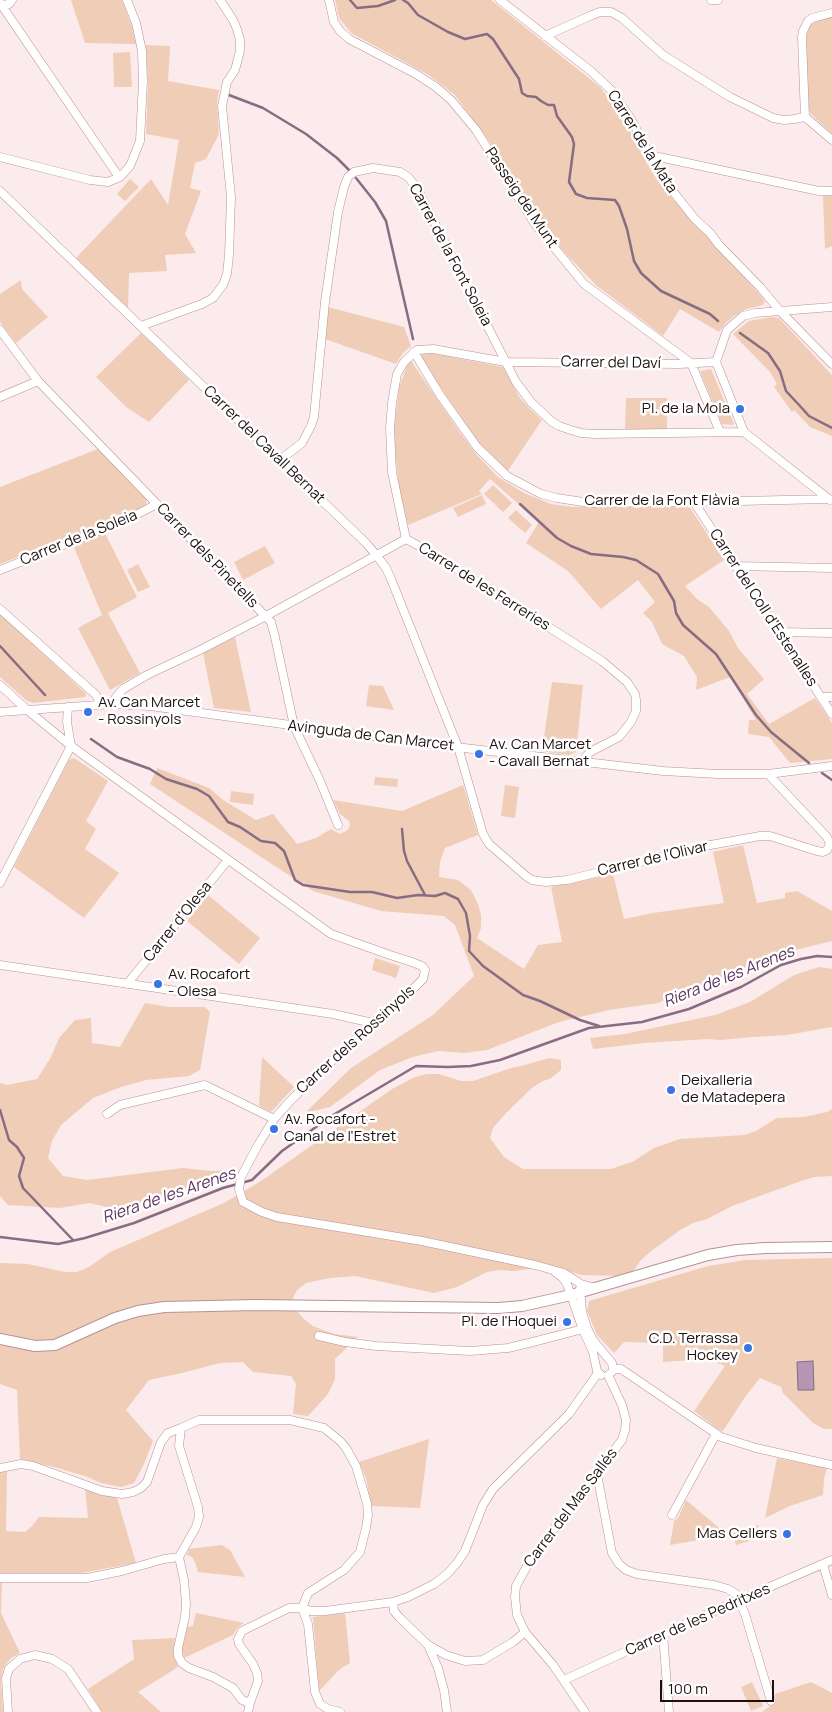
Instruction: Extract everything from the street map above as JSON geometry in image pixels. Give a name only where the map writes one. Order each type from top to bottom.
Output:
[{"type":"street","points":[[1,4],[8,4],[12,0]]},
{"type":"street","points":[[0,157],[90,180],[108,182],[119,178],[130,166],[140,141],[144,99],[142,51],[136,23],[127,0]]},
{"type":"street","points":[[140,326],[202,304],[213,298],[223,285],[227,274],[230,255],[231,196],[222,106],[227,82],[234,70],[240,51],[240,40],[233,20],[220,0]]},
{"type":"street","name":"Passeig del Munt","points":[[329,0],[334,22],[340,31],[350,39],[416,74],[451,100],[476,130],[535,224],[584,284],[691,363]]},
{"type":"street","name":"Carrer de la Mata","points":[[500,0],[592,72],[612,91],[631,119],[664,181],[695,219],[832,364]]},
{"type":"street","points":[[711,0],[718,0]]},
{"type":"street","points":[[1,4],[119,178]]},
{"type":"street","points":[[545,36],[592,14],[606,11],[611,12],[622,18],[663,55],[730,97],[772,118],[784,120],[806,117]]},
{"type":"street","points":[[832,13],[812,18],[808,21],[803,32],[802,49],[806,117],[832,140]]},
{"type":"street","points":[[652,159],[659,157],[819,191],[832,191]]},
{"type":"street","name":"Carrer de la Font Soleia","points":[[280,460],[302,443],[314,417],[324,311],[338,212],[344,187],[348,177],[354,172],[373,168],[392,170],[408,177],[416,188],[516,382],[531,402],[559,426],[581,433],[594,434],[744,432]]},
{"type":"street","name":"Carrer del Cavall Bernat","points":[[0,191],[366,543],[377,556],[392,579],[458,747]]},
{"type":"street","points":[[831,500],[744,432],[716,362],[727,330],[743,316],[832,307]]},
{"type":"street","name":"Carrer dels Pinetells","points":[[0,330],[38,382],[266,616],[275,637],[294,726],[338,825]]},
{"type":"street","name":"Carrer del Daví","points":[[414,352],[425,348],[506,362],[716,362]]},
{"type":"street","points":[[406,539],[392,472],[390,428],[397,374],[404,362],[414,352]]},
{"type":"street","name":"Carrer de la Font Flàvia","points":[[414,352],[440,394],[477,447],[507,476],[541,494],[590,503],[831,500]]},
{"type":"street","points":[[691,363],[720,432]]},
{"type":"street","points":[[0,397],[38,382]]},
{"type":"street","name":"Carrer del Coll d'Estenalles","points":[[694,502],[832,714]]},
{"type":"street","name":"Carrer de la Soleia","points":[[0,570],[124,521],[157,504]]},
{"type":"street","name":"Carrer de les Ferreries","points":[[112,704],[123,689],[147,675],[266,616],[406,539],[602,661],[627,682],[635,694],[636,700],[636,711],[631,722],[618,737],[590,752],[581,762]]},
{"type":"street","points":[[735,566],[832,568]]},
{"type":"street","points":[[0,609],[96,695],[101,705]]},
{"type":"street","points":[[779,632],[832,633]]},
{"type":"street","name":"Carrer dels Rossinyols","points":[[0,685],[71,746],[330,934],[424,968],[426,974],[423,979],[291,1100],[274,1119],[247,1165],[239,1183],[243,1202],[252,1208],[277,1216],[422,1241],[564,1273],[568,1279],[598,1288]]},
{"type":"street","points":[[822,697],[832,697]]},
{"type":"street","name":"Avinguda de Can Marcet","points":[[0,712],[112,704],[150,706],[458,747],[663,771],[768,774],[832,766]]},
{"type":"street","points":[[0,883],[71,746],[67,722],[68,707]]},
{"type":"street","name":"Carrer de l'Olivar","points":[[458,747],[477,817],[489,844],[526,876],[540,882],[566,880],[705,846],[760,836],[770,836],[817,851],[826,851],[830,846],[827,836],[768,774]]},
{"type":"street","name":"Carrer d'Olesa","points":[[127,984],[228,860]]},
{"type":"street","points":[[0,965],[333,1014],[373,1023]]},
{"type":"street","points":[[106,1114],[120,1106],[205,1085],[274,1119]]},
{"type":"street","points":[[0,1339],[35,1346],[55,1345],[114,1318],[138,1311],[164,1307],[255,1305],[498,1308],[522,1306],[555,1300],[708,1255],[736,1250],[766,1248],[832,1247]]},
{"type":"street","points":[[568,1279],[578,1284],[581,1292],[585,1329],[612,1363],[611,1372]]},
{"type":"street","points":[[568,1279],[571,1295],[585,1329],[597,1369],[602,1375],[621,1369],[727,1440],[832,1464]]},
{"type":"street","points":[[555,1300],[568,1279]]},
{"type":"street","points":[[319,1336],[376,1346],[470,1351],[508,1348],[585,1329]]},
{"type":"street","points":[[248,1712],[258,1681],[254,1664],[240,1644],[239,1635],[244,1630],[289,1608],[325,1611],[393,1602],[434,1584],[457,1563],[465,1550],[483,1505],[493,1489],[569,1414],[597,1369],[601,1359],[608,1359]]},
{"type":"street","name":"Carrer del Mas Sallés","points":[[585,1712],[564,1680],[525,1632],[515,1605],[516,1586],[531,1559],[622,1440],[626,1420],[611,1372]]},
{"type":"street","points":[[0,1468],[21,1464],[33,1466],[102,1491],[122,1494],[133,1492],[147,1482],[161,1442],[168,1433],[199,1420],[290,1420],[324,1428],[340,1440],[356,1466],[367,1503],[368,1515],[360,1552],[344,1570],[308,1593],[302,1608],[308,1624],[315,1692],[320,1704],[328,1709],[340,1712]]},
{"type":"street","points":[[181,1428],[179,1446],[196,1501],[198,1517],[196,1527],[179,1557],[186,1603],[178,1656],[188,1668],[228,1684],[242,1700],[250,1703]]},
{"type":"street","points":[[672,1515],[716,1434]]},
{"type":"street","points":[[597,1474],[612,1553],[619,1564],[626,1570],[637,1574],[689,1581],[728,1589],[736,1594],[740,1600],[771,1701]]},
{"type":"street","points":[[0,1578],[87,1578],[179,1557]]},
{"type":"street","name":"Carrer de les Pedritxes","points":[[564,1680],[663,1634],[832,1560]]},
{"type":"street","points":[[823,1564],[832,1595]]},
{"type":"street","points":[[393,1602],[394,1611],[399,1618],[428,1645],[465,1661],[477,1662],[496,1653],[525,1632]]},
{"type":"street","points":[[663,1634],[669,1712]]},
{"type":"street","points":[[428,1645],[438,1668],[447,1712]]},
{"type":"street","points":[[8,1712],[6,1678],[9,1669],[20,1658],[35,1655],[52,1659],[68,1669],[97,1712]]},
{"type":"shaded area","points":[[71,0],[122,0],[136,44],[85,43]]},
{"type":"shaded area","points":[[335,0],[491,0],[600,87],[622,116],[650,169],[662,187],[762,297],[765,302],[763,305],[746,309],[734,316],[719,332],[680,309],[663,336],[596,285],[565,253],[543,225],[487,138],[455,95],[429,75],[351,33],[339,18]]},
{"type":"shaded area","points":[[832,16],[832,134],[809,110],[805,47],[810,25]]},
{"type":"shaded area","points":[[146,45],[170,46],[168,81],[219,90],[217,101],[219,134],[206,159],[195,163],[190,188],[201,191],[185,234],[196,253],[165,255],[167,271],[129,273],[128,308],[76,258],[151,179],[168,205],[179,140],[146,134],[148,83]]},
{"type":"shaded area","points":[[130,52],[132,87],[114,87],[113,53]]},
{"type":"shaded area","points":[[130,179],[139,187],[125,201],[117,194]]},
{"type":"shaded area","points":[[823,196],[832,196],[832,246],[825,249]]},
{"type":"shaded area","points":[[21,280],[22,289],[48,317],[16,343],[0,322],[0,294]]},
{"type":"shaded area","points":[[328,307],[404,327],[411,346],[403,353],[396,364],[325,339]]},
{"type":"shaded area","points":[[772,317],[779,318],[832,375],[832,436],[810,427],[794,410],[792,412],[774,387],[777,384],[770,372],[733,334],[749,321]]},
{"type":"shaded area","points":[[141,333],[189,380],[149,422],[126,407],[96,377]]},
{"type":"shaded area","points":[[425,352],[503,367],[520,398],[542,420],[507,472],[483,449],[471,432],[422,360],[421,355]]},
{"type":"shaded area","points":[[411,361],[477,455],[498,477],[524,493],[551,504],[573,507],[689,506],[724,560],[685,586],[697,599],[709,607],[729,631],[738,648],[764,679],[747,694],[769,724],[815,698],[832,723],[832,759],[790,763],[769,737],[748,734],[749,720],[756,720],[730,677],[696,690],[697,677],[684,656],[662,644],[652,622],[643,613],[655,602],[638,580],[601,609],[568,571],[526,543],[539,522],[490,479],[479,491],[482,494],[408,525],[400,494],[394,430],[399,388],[408,363]]},
{"type":"shaded area","points":[[711,369],[733,425],[722,424],[700,371]]},
{"type":"shaded area","points":[[626,398],[667,398],[667,429],[625,429]]},
{"type":"shaded area","points":[[98,449],[147,499],[146,504],[141,509],[0,564],[0,487]]},
{"type":"shaded area","points":[[493,485],[512,503],[503,512],[484,494]]},
{"type":"shaded area","points":[[482,495],[486,504],[458,517],[453,508]]},
{"type":"shaded area","points":[[516,510],[532,525],[525,533],[508,518]]},
{"type":"shaded area","points":[[105,533],[137,597],[108,613],[140,673],[110,690],[78,628],[102,615],[73,545]]},
{"type":"shaded area","points":[[265,546],[275,563],[243,580],[234,562]]},
{"type":"shaded area","points":[[138,564],[150,587],[138,592],[127,570]]},
{"type":"shaded area","points":[[0,614],[79,687],[86,694],[85,697],[33,703],[27,701],[0,677]]},
{"type":"shaded area","points":[[235,637],[251,712],[214,708],[203,653]]},
{"type":"shaded area","points":[[552,682],[583,685],[576,752],[569,755],[542,751]]},
{"type":"shaded area","points":[[369,685],[383,686],[394,710],[366,706]]},
{"type":"shaded area","points":[[74,758],[108,781],[86,821],[96,829],[85,849],[119,873],[84,918],[14,867],[69,760]]},
{"type":"shaded area","points":[[157,768],[209,788],[223,800],[256,820],[273,814],[297,844],[316,838],[331,829],[340,834],[348,830],[349,821],[340,814],[333,800],[402,811],[463,785],[478,835],[445,848],[440,862],[439,877],[458,880],[471,890],[481,915],[481,928],[477,938],[524,969],[538,945],[562,942],[551,887],[613,874],[624,919],[724,903],[713,852],[743,845],[757,903],[785,898],[785,893],[797,891],[832,911],[832,941],[779,954],[658,1003],[609,1010],[559,1022],[487,1050],[464,1053],[438,1051],[413,1057],[380,1070],[330,1107],[305,1113],[351,1068],[433,1015],[474,976],[455,925],[444,916],[381,911],[313,891],[150,784]]},
{"type":"shaded area","points":[[375,777],[398,779],[397,787],[374,785]]},
{"type":"shaded area","points":[[505,785],[519,787],[515,818],[501,816]]},
{"type":"shaded area","points":[[231,791],[254,794],[253,805],[230,802]]},
{"type":"shaded area","points":[[208,895],[260,938],[239,964],[187,921]]},
{"type":"shaded area","points":[[375,958],[400,966],[396,978],[372,970]]},
{"type":"shaded area","points":[[819,967],[832,969],[832,1027],[787,1035],[644,1043],[593,1049],[590,1038],[625,1034],[715,1015],[750,1002],[794,975]]},
{"type":"shaded area","points":[[145,1003],[169,1007],[205,1007],[210,1012],[200,1070],[189,1076],[146,1080],[93,1098],[61,1125],[52,1141],[48,1158],[63,1176],[87,1180],[183,1168],[212,1171],[229,1170],[169,1197],[125,1211],[89,1203],[60,1208],[8,1205],[0,1196],[0,1083],[7,1085],[37,1079],[51,1057],[59,1038],[75,1020],[91,1018],[92,1043],[120,1047]]},
{"type":"shaded area","points":[[262,1057],[294,1087],[271,1112],[259,1106]]},
{"type":"shaded area","points":[[549,1058],[561,1060],[561,1070],[551,1078],[532,1088],[493,1128],[490,1138],[504,1157],[523,1169],[611,1169],[634,1161],[654,1148],[680,1139],[744,1135],[756,1131],[777,1118],[804,1117],[827,1112],[832,1109],[832,1176],[814,1177],[801,1181],[732,1206],[707,1219],[693,1223],[650,1252],[634,1270],[624,1276],[581,1275],[559,1268],[548,1267],[513,1271],[500,1270],[487,1272],[457,1287],[434,1293],[355,1276],[330,1278],[306,1283],[297,1290],[292,1300],[296,1310],[304,1319],[313,1326],[334,1334],[358,1337],[335,1359],[335,1379],[328,1394],[308,1416],[293,1414],[296,1384],[291,1376],[253,1372],[243,1362],[220,1363],[149,1380],[126,1410],[153,1441],[134,1483],[121,1487],[101,1483],[85,1476],[20,1459],[17,1390],[0,1384],[0,1263],[28,1264],[65,1272],[77,1272],[89,1267],[110,1252],[224,1203],[261,1181],[392,1089],[415,1077],[439,1074],[461,1081],[473,1081]]},
{"type":"shaded area","name":"C.D. Terrassa Hockey","points":[[832,1258],[832,1429],[824,1429],[813,1423],[783,1393],[781,1387],[760,1378],[723,1431],[718,1429],[694,1411],[725,1366],[707,1359],[663,1362],[663,1343],[624,1342],[614,1353],[597,1335],[587,1311],[589,1301],[708,1266],[745,1260]]},
{"type":"shaded area","points":[[813,1361],[814,1390],[798,1390],[797,1362]]},
{"type":"shaded area","points":[[429,1439],[420,1508],[371,1506],[366,1478],[359,1462]]},
{"type":"shaded area","points":[[777,1458],[827,1468],[823,1495],[790,1506],[765,1518]]},
{"type":"shaded area","points":[[7,1471],[6,1531],[25,1532],[39,1517],[88,1518],[85,1488],[117,1498],[136,1563],[81,1573],[0,1573],[0,1472]]},
{"type":"shaded area","points":[[686,1500],[725,1533],[670,1545],[674,1521],[678,1518]]},
{"type":"shaded area","points":[[758,1525],[762,1537],[736,1545],[733,1533]]},
{"type":"shaded area","points":[[222,1545],[230,1550],[245,1577],[198,1572],[192,1557],[187,1555],[189,1549]]},
{"type":"shaded area","points":[[0,1583],[2,1583],[1,1613],[20,1653],[11,1658],[3,1669],[1,1680],[3,1712],[0,1712]]},
{"type":"shaded area","points":[[196,1613],[244,1623],[238,1627],[233,1635],[184,1658],[182,1649],[187,1627],[193,1626]]},
{"type":"shaded area","points":[[345,1613],[350,1663],[340,1669],[319,1691],[313,1617]]},
{"type":"shaded area","points":[[175,1638],[173,1653],[178,1667],[138,1692],[161,1712],[102,1712],[88,1689],[134,1659],[132,1640]]},
{"type":"shaded area","points":[[752,1682],[763,1706],[751,1711],[741,1687]]},
{"type":"shaded area","points":[[811,1682],[832,1693],[832,1712],[762,1712],[776,1702],[775,1694]]},
{"type":"waterway","points":[[350,0],[357,8],[378,6],[395,0]]},
{"type":"waterway","points":[[403,0],[418,15],[448,32],[465,39],[487,34],[493,39],[519,79],[522,93],[527,96],[536,97],[548,105],[554,105],[557,116],[572,137],[574,144],[569,182],[576,194],[587,198],[615,200],[627,229],[634,261],[641,273],[661,291],[710,314],[718,321]]},
{"type":"waterway","points":[[229,95],[263,108],[306,134],[349,170]]},
{"type":"waterway","points":[[356,178],[375,202],[386,221],[413,339]]},
{"type":"waterway","points":[[740,333],[768,353],[780,371],[786,391],[809,416],[832,428]]},
{"type":"waterway","points":[[520,504],[557,538],[571,546],[591,554],[636,560],[658,574],[674,601],[676,613],[683,625],[716,654],[756,715],[771,732],[809,763]]},
{"type":"waterway","points":[[0,646],[45,695]]},
{"type":"waterway","points":[[91,739],[117,757],[150,769],[166,779],[197,789],[209,796],[228,822],[240,827],[261,841],[275,843],[284,851],[295,880],[303,885],[350,892],[372,892],[397,898],[418,895],[435,896],[445,893],[458,899],[466,913],[470,936],[469,951],[483,966],[523,995],[580,1020],[599,1026]]},
{"type":"waterway","points":[[822,773],[832,780]]},
{"type":"waterway","points":[[402,829],[407,861],[425,895]]},
{"type":"waterway","name":"Riera de les Arenes","points":[[0,1237],[58,1244],[134,1223],[223,1188],[252,1180],[282,1151],[333,1115],[416,1066],[471,1066],[500,1060],[589,1028],[642,1022],[689,1009],[741,987],[781,965],[817,956],[832,957]]},
{"type":"waterway","points":[[0,1110],[9,1140],[17,1147],[24,1158],[19,1176],[23,1188],[73,1240]]},
{"type":"place","name":"Pl. de la Mola","points":[[740,409]]},
{"type":"place","name":"Av. Can Marcet - Rossinyols","points":[[88,712]]},
{"type":"place","name":"Av. Can Marcet - Cavall Bernat","points":[[479,754]]},
{"type":"place","name":"Av. Rocafort - Olesa","points":[[158,984]]},
{"type":"place","name":"Deixalleria de Matadepera","points":[[671,1090]]},
{"type":"place","name":"Av. Rocafort - Canal de l'Estret","points":[[274,1129]]},
{"type":"place","name":"Pl. de l'Hoquei","points":[[567,1322]]},
{"type":"place","name":"C.D. Terrassa Hockey","points":[[748,1348]]},
{"type":"place","name":"Mas Cellers","points":[[787,1534]]}]
